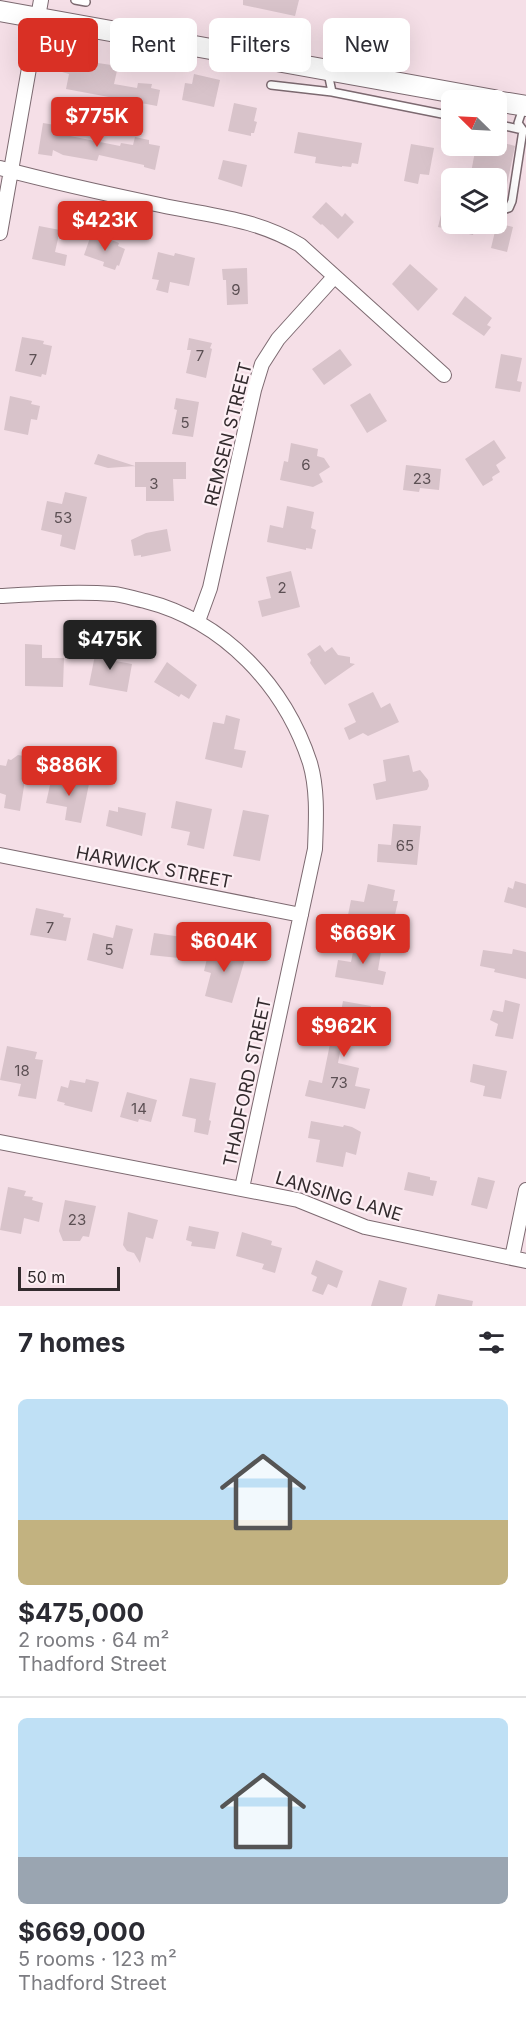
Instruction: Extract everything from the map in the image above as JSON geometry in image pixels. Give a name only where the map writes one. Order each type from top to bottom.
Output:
[{"type":"main road","points":[[0,11],[40,9],[323,70]]},
{"type":"main road","points":[[334,72],[441,91]]},
{"type":"main road","points":[[507,103],[525,106]]},
{"type":"street","points":[[0,233],[6,170],[40,9]]},
{"type":"street","points":[[6,170],[159,205],[256,224],[278,232],[300,245],[444,375]]},
{"type":"street","name":"REMSEN STREET","points":[[198,621],[210,588],[254,390],[262,364],[278,339],[334,277]]},
{"type":"street","name":"THADFORD STREET","points":[[0,596],[115,594],[159,605],[198,621],[233,646],[256,668],[274,690],[296,727],[310,765],[316,806],[315,849],[242,1188]]},
{"type":"street","name":"HARWICK STREET","points":[[0,855],[301,915]]},
{"type":"street","name":"LANSING LANE","points":[[0,1142],[298,1200],[365,1227],[519,1259]]},
{"type":"street","points":[[519,1259],[526,1190]]},
{"type":"lane","points":[[75,0],[86,2]]},
{"type":"lane","points":[[328,72],[332,92]]},
{"type":"lane","points":[[271,85],[332,92],[441,114]]},
{"type":"lane","points":[[524,130],[518,123],[525,106]]},
{"type":"lane","points":[[507,126],[524,130]]},
{"type":"lane","points":[[507,208],[512,201],[524,130]]},
{"type":"building","points":[[243,0],[299,0],[295,16],[243,5]]},
{"type":"building","points":[[98,63],[110,65],[110,72],[117,72],[114,84],[137,88],[138,83],[152,84],[151,88],[160,90],[157,106],[66,89],[69,74],[62,72],[98,72]]},
{"type":"building","points":[[194,74],[220,80],[214,107],[182,100],[185,83],[192,84]]},
{"type":"building","points":[[234,103],[257,108],[254,121],[257,122],[251,136],[228,131]]},
{"type":"building","points":[[43,123],[61,126],[60,134],[120,146],[121,143],[133,145],[135,137],[149,140],[149,144],[160,146],[155,170],[144,167],[144,165],[99,155],[97,161],[63,155],[53,150],[52,156],[38,154]]},
{"type":"building","points":[[298,132],[362,143],[358,164],[352,163],[351,167],[342,167],[315,163],[316,157],[294,153]]},
{"type":"building","points":[[411,144],[434,148],[429,175],[420,174],[418,184],[404,181]]},
{"type":"building","points":[[507,144],[515,146],[507,185],[507,168],[472,168],[474,156],[507,156]]},
{"type":"building","points":[[223,160],[247,165],[242,187],[218,179]]},
{"type":"building","points":[[326,202],[342,217],[345,213],[354,222],[338,239],[312,217]]},
{"type":"building","points":[[39,226],[60,230],[55,252],[67,255],[65,266],[32,259]]},
{"type":"building","points":[[507,226],[513,227],[507,252],[491,248],[494,234],[507,234]]},
{"type":"building","points":[[91,235],[108,242],[109,239],[119,243],[118,246],[125,249],[119,266],[117,265],[115,270],[103,266],[104,262],[84,255]]},
{"type":"building","points":[[158,252],[195,258],[189,286],[170,282],[168,293],[156,290],[159,280],[152,279]]},
{"type":"building","points":[[410,264],[438,289],[418,311],[392,284]]},
{"type":"building","points":[[247,268],[248,304],[227,305],[226,280],[223,280],[222,269]]},
{"type":"building","points":[[465,296],[492,318],[487,325],[491,327],[484,336],[452,314]]},
{"type":"building","points":[[22,337],[44,341],[43,344],[52,346],[46,375],[42,374],[41,377],[15,371]]},
{"type":"building","points":[[189,338],[212,343],[206,378],[186,373],[191,350],[187,350]]},
{"type":"building","points":[[340,349],[352,365],[324,385],[312,369]]},
{"type":"building","points":[[501,354],[522,358],[517,381],[522,382],[520,392],[495,388]]},
{"type":"building","points":[[370,393],[387,421],[367,433],[350,405]]},
{"type":"building","points":[[10,396],[32,401],[31,404],[40,406],[37,420],[31,419],[28,435],[4,430]]},
{"type":"building","points":[[176,398],[199,402],[193,437],[172,434],[177,410],[174,409]]},
{"type":"building","points":[[494,440],[506,458],[496,465],[500,472],[483,486],[465,459]]},
{"type":"building","points":[[291,443],[318,449],[317,456],[324,458],[330,467],[319,474],[323,482],[313,487],[280,480],[284,461],[288,462]]},
{"type":"building","points":[[98,454],[135,466],[108,468],[94,464]]},
{"type":"building","points":[[135,462],[186,462],[186,479],[173,479],[174,501],[146,501],[146,487],[135,487]]},
{"type":"building","points":[[406,465],[441,469],[439,490],[420,488],[419,492],[403,490]]},
{"type":"building","points":[[65,492],[87,497],[75,550],[60,546],[62,535],[41,530],[47,501],[62,504]]},
{"type":"building","points":[[287,506],[314,512],[311,528],[316,530],[312,549],[306,548],[306,550],[267,542],[270,525],[283,528]]},
{"type":"building","points":[[167,529],[171,551],[141,557],[141,555],[134,556],[131,540],[146,533]]},
{"type":"building","points":[[291,571],[300,607],[262,617],[258,601],[271,598],[266,577]]},
{"type":"building","points":[[25,644],[42,645],[42,658],[64,658],[63,687],[25,686]]},
{"type":"building","points":[[97,645],[112,648],[110,660],[132,664],[127,692],[89,685]]},
{"type":"building","points":[[320,645],[325,652],[332,647],[338,655],[350,657],[350,663],[355,664],[325,685],[310,663],[311,660],[307,654]]},
{"type":"building","points":[[167,662],[197,685],[189,699],[181,694],[179,697],[154,682]]},
{"type":"building","points":[[373,692],[381,708],[390,703],[399,722],[368,736],[363,733],[349,740],[344,728],[356,722],[348,704]]},
{"type":"building","points":[[226,715],[240,719],[234,749],[246,751],[242,768],[205,759],[213,722],[224,724]]},
{"type":"building","points":[[18,755],[24,756],[28,762],[20,811],[4,808],[6,795],[0,793],[0,765],[6,766],[8,759],[11,760]]},
{"type":"building","points":[[409,755],[413,772],[420,770],[428,780],[427,790],[376,800],[373,784],[386,781],[383,760]]},
{"type":"building","points":[[52,776],[89,784],[81,823],[65,820],[67,807],[46,803]]},
{"type":"building","points":[[176,801],[212,809],[204,849],[187,845],[190,832],[171,828]]},
{"type":"building","points":[[118,807],[146,813],[142,836],[106,826],[109,810],[118,812]]},
{"type":"building","points":[[243,810],[269,815],[260,861],[233,856]]},
{"type":"building","points":[[393,824],[421,826],[417,865],[377,862],[378,844],[391,845]]},
{"type":"building","points":[[515,881],[526,884],[526,908],[504,902],[508,887],[513,889]]},
{"type":"building","points":[[368,884],[395,890],[393,901],[398,901],[393,924],[348,915],[351,900],[364,902]]},
{"type":"building","points":[[36,908],[64,914],[63,917],[71,918],[66,941],[30,935]]},
{"type":"building","points":[[116,925],[133,929],[123,969],[87,960],[93,933],[113,938]]},
{"type":"building","points":[[154,933],[182,937],[181,944],[190,946],[188,959],[150,955]]},
{"type":"building","points":[[355,942],[382,946],[378,970],[386,972],[383,985],[335,977],[338,960],[351,962]]},
{"type":"building","points":[[210,946],[247,952],[232,1003],[205,996],[211,973],[204,971]]},
{"type":"building","points":[[513,949],[526,952],[526,979],[494,972],[495,969],[480,966],[483,950],[512,954]]},
{"type":"building","points":[[505,1000],[520,1004],[513,1039],[495,1036],[498,1024],[490,1020],[493,1010],[503,1012]]},
{"type":"building","points":[[343,1001],[371,1006],[367,1025],[377,1027],[374,1043],[342,1041],[338,1063],[359,1068],[355,1086],[370,1089],[365,1109],[305,1096],[309,1080],[322,1083],[331,1039],[323,1037],[326,1021],[339,1023]]},
{"type":"building","points":[[7,1046],[37,1052],[35,1059],[43,1060],[36,1099],[18,1096],[21,1084],[0,1080]]},
{"type":"building","points":[[473,1064],[507,1071],[501,1099],[483,1096],[485,1086],[470,1082]]},
{"type":"building","points":[[190,1078],[216,1083],[208,1135],[194,1132],[196,1119],[182,1116]]},
{"type":"building","points":[[86,1079],[99,1082],[92,1112],[57,1101],[61,1086],[68,1088],[70,1080],[85,1083]]},
{"type":"building","points":[[127,1092],[157,1100],[151,1122],[139,1119],[138,1122],[120,1117]]},
{"type":"building","points":[[311,1121],[343,1127],[344,1125],[361,1132],[356,1155],[346,1152],[343,1167],[316,1162],[320,1140],[308,1138]]},
{"type":"building","points":[[408,1172],[437,1181],[433,1196],[404,1190]]},
{"type":"building","points":[[478,1177],[495,1181],[487,1209],[471,1205]]},
{"type":"building","points":[[8,1187],[26,1191],[24,1196],[33,1197],[32,1200],[43,1203],[39,1222],[24,1218],[21,1234],[0,1230]]},
{"type":"building","points":[[65,1200],[96,1206],[89,1237],[83,1236],[80,1241],[63,1241],[59,1231]]},
{"type":"building","points":[[128,1212],[158,1220],[153,1239],[146,1237],[140,1263],[134,1253],[127,1251],[123,1245]]},
{"type":"building","points":[[189,1226],[219,1232],[215,1249],[191,1246],[192,1242],[186,1240]]},
{"type":"building","points":[[242,1232],[272,1241],[271,1245],[282,1248],[275,1273],[262,1269],[264,1264],[236,1256]]},
{"type":"building","points":[[316,1260],[343,1271],[337,1288],[328,1284],[323,1295],[312,1291],[317,1277],[311,1274]]},
{"type":"building","points":[[379,1280],[407,1288],[402,1306],[371,1306]]},
{"type":"building","points":[[438,1294],[473,1301],[472,1306],[435,1306]]}]
